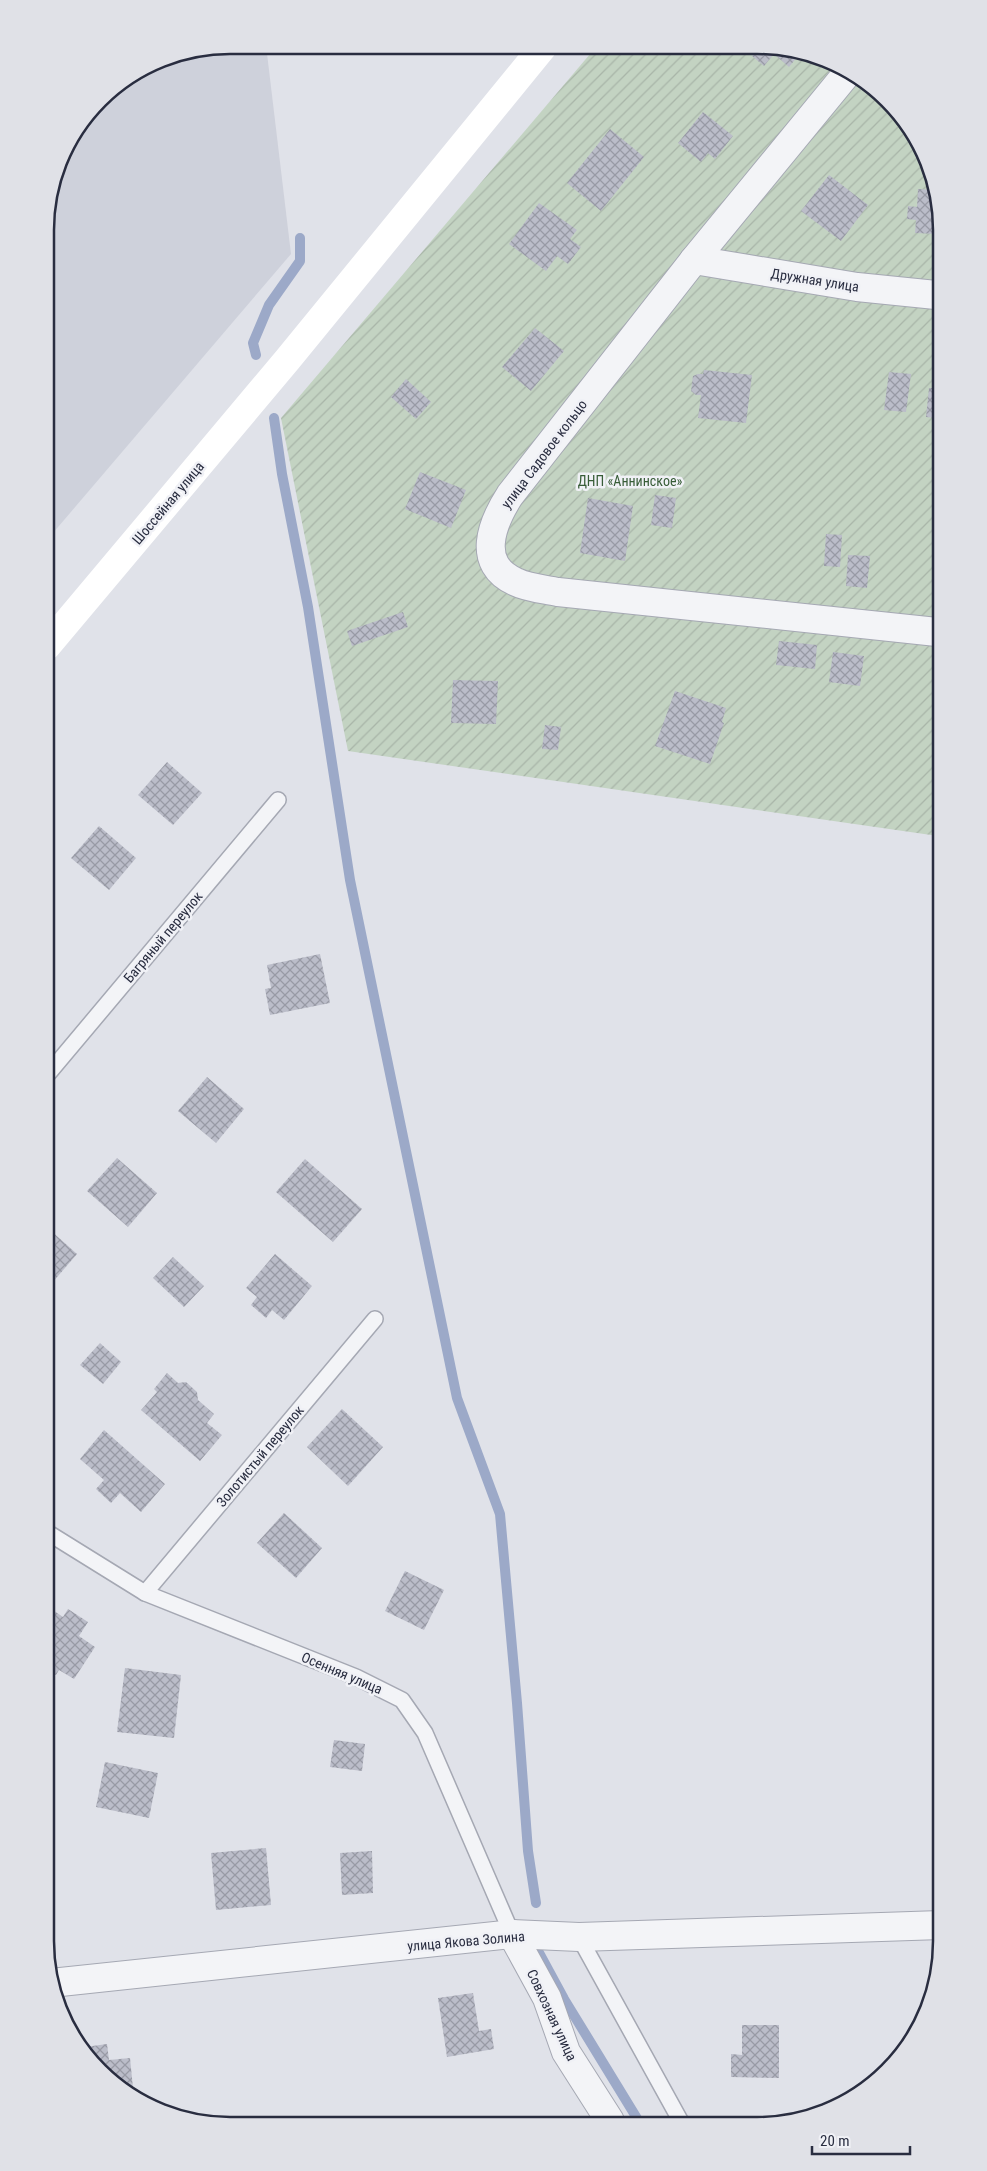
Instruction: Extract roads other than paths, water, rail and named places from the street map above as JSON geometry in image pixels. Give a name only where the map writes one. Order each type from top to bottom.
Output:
[{"type":"main road","name":"Шоссейная улица","points":[[54,638],[288,359],[537,54]]},
{"type":"street","name":"улица Садовое кольцо","points":[[844,77],[694,260],[510,495],[499,512],[491,533],[490,549],[496,564],[504,576],[517,583],[558,592],[933,632]]},
{"type":"street","name":"Дружная улица","points":[[694,260],[857,287],[933,295]]},
{"type":"street","name":"улица Якова Золина","points":[[59,1982],[512,1934],[579,1937],[933,1925]]},
{"type":"street","name":"Совхозная улица","points":[[512,1934],[547,1998],[566,2052],[608,2117]]},
{"type":"lane","name":"Багряный переулок","points":[[54,1067],[278,800]]},
{"type":"lane","name":"Золотистый переулок","points":[[145,1593],[375,1319]]},
{"type":"lane","name":"Осенняя улица","points":[[54,1536],[145,1593],[356,1677],[402,1700],[425,1733],[512,1934]]},
{"type":"lane","points":[[579,1937],[678,2117]]},
{"type":"waterway","points":[[256,355],[253,343],[269,305],[300,261],[300,238]]},
{"type":"waterway","points":[[274,418],[282,474],[308,607],[350,880],[457,1398],[500,1514],[528,1851],[536,1903]]},
{"type":"waterway","points":[[538,1951],[564,1999],[636,2117]]},
{"type":"park label","name":"ДНП «Аннинское»","points":[[630,481]]}]
